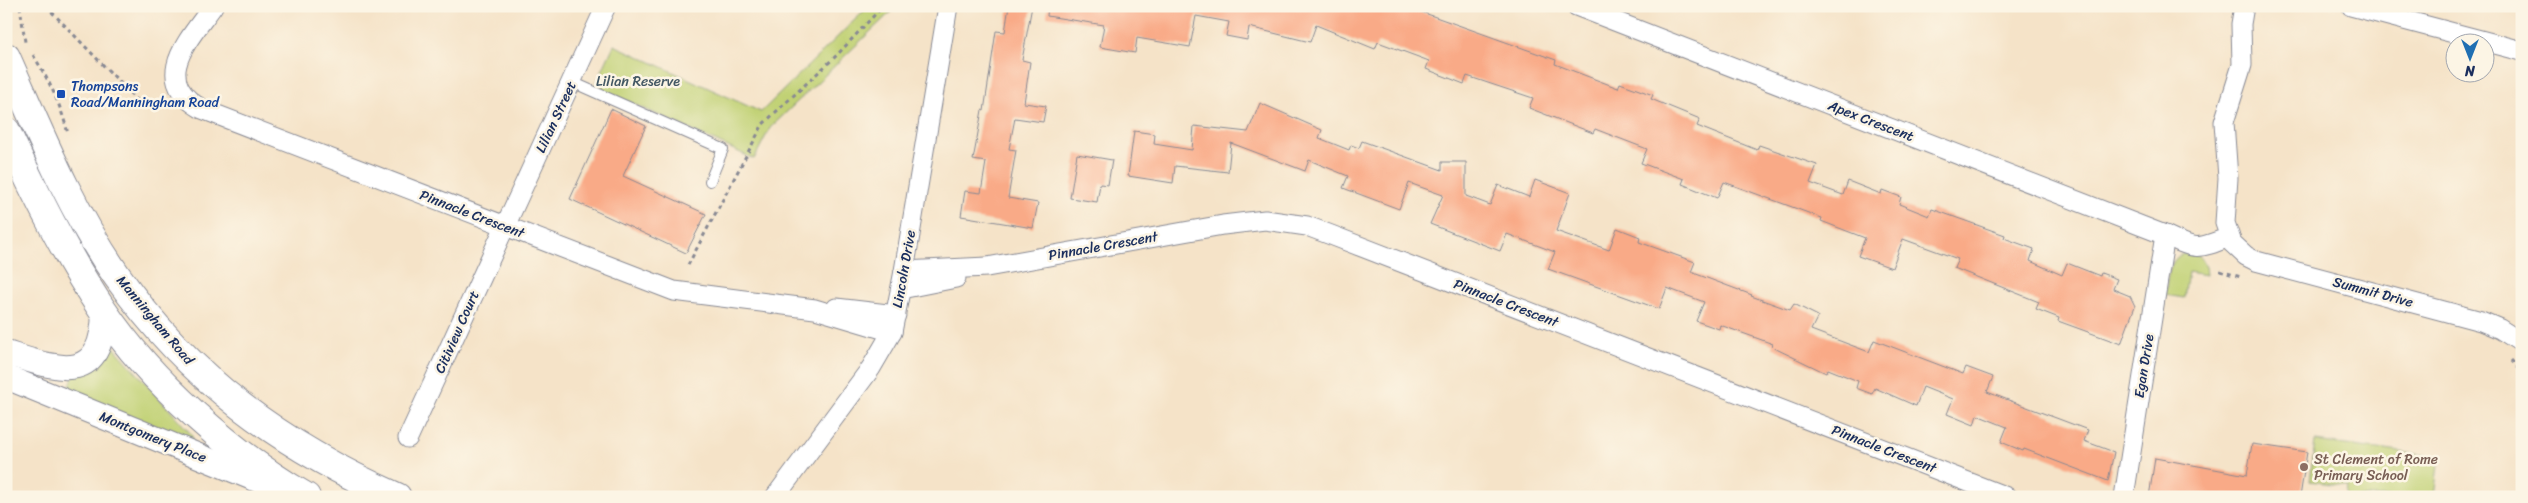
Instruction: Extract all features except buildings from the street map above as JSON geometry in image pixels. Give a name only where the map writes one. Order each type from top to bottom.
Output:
[{"type":"main road","name":"Manningham Road","points":[[6,57],[57,170],[94,239],[116,275],[171,342],[227,396],[285,440],[340,471],[397,497]]},
{"type":"main road","points":[[6,131],[48,220],[104,312],[152,370],[213,431],[245,457],[306,497]]},
{"type":"street","name":"Pinnacle Crescent","points":[[213,6],[176,62],[176,82],[182,93],[192,103],[202,109],[674,291],[815,309],[894,323]]},
{"type":"street","name":"Lilian Street","points":[[505,227],[606,6]]},
{"type":"street","name":"Lincoln Drive","points":[[775,497],[871,368],[894,323],[903,280],[948,6]]},
{"type":"street","name":"Apex Crescent","points":[[1576,6],[2165,235]]},
{"type":"street","points":[[2165,235],[2186,237],[2218,234],[2229,237],[2226,223],[2228,178],[2224,122],[2242,65],[2241,24],[2244,6]]},
{"type":"street","points":[[2351,6],[2522,51]]},
{"type":"street","name":"Pinnacle Crescent","points":[[903,280],[958,277],[988,267],[1246,222],[1265,220],[1306,226],[2008,497]]},
{"type":"street","name":"Citiview Court","points":[[408,438],[505,227]]},
{"type":"street","name":"Egan Drive","points":[[2124,497],[2165,235]]},
{"type":"street","name":"Summit Drive","points":[[2229,237],[2238,251],[2256,260],[2481,321],[2500,328],[2522,343]]},
{"type":"street","points":[[6,353],[61,368],[76,367],[86,362],[99,346],[103,335],[104,312]]},
{"type":"street","name":"Montgomery Place","points":[[6,377],[300,497]]},
{"type":"lane","points":[[572,82],[724,150],[710,181]]},
{"type":"path","points":[[20,6],[24,42],[51,85],[63,115],[70,141]]},
{"type":"path","points":[[688,265],[762,124],[843,50],[883,6]]},
{"type":"green space","name":"Lilian Reserve","points":[[869,6],[897,6],[770,128],[754,159],[595,86],[614,45],[761,112]]},
{"type":"green space","points":[[2183,254],[2199,255],[2206,267],[2207,275],[2188,272],[2184,298],[2165,295],[2171,266]]},
{"type":"green space","points":[[111,344],[192,435],[193,440],[67,394],[73,377]]},
{"type":"green space","points":[[2315,441],[2439,457],[2434,497],[2346,497],[2347,486],[2310,481]]},
{"type":"place","name":"Thompsons Road/Manningham Road","points":[[61,94]]},
{"type":"place","name":"St Clement of Rome Primary School","points":[[2304,467]]}]
